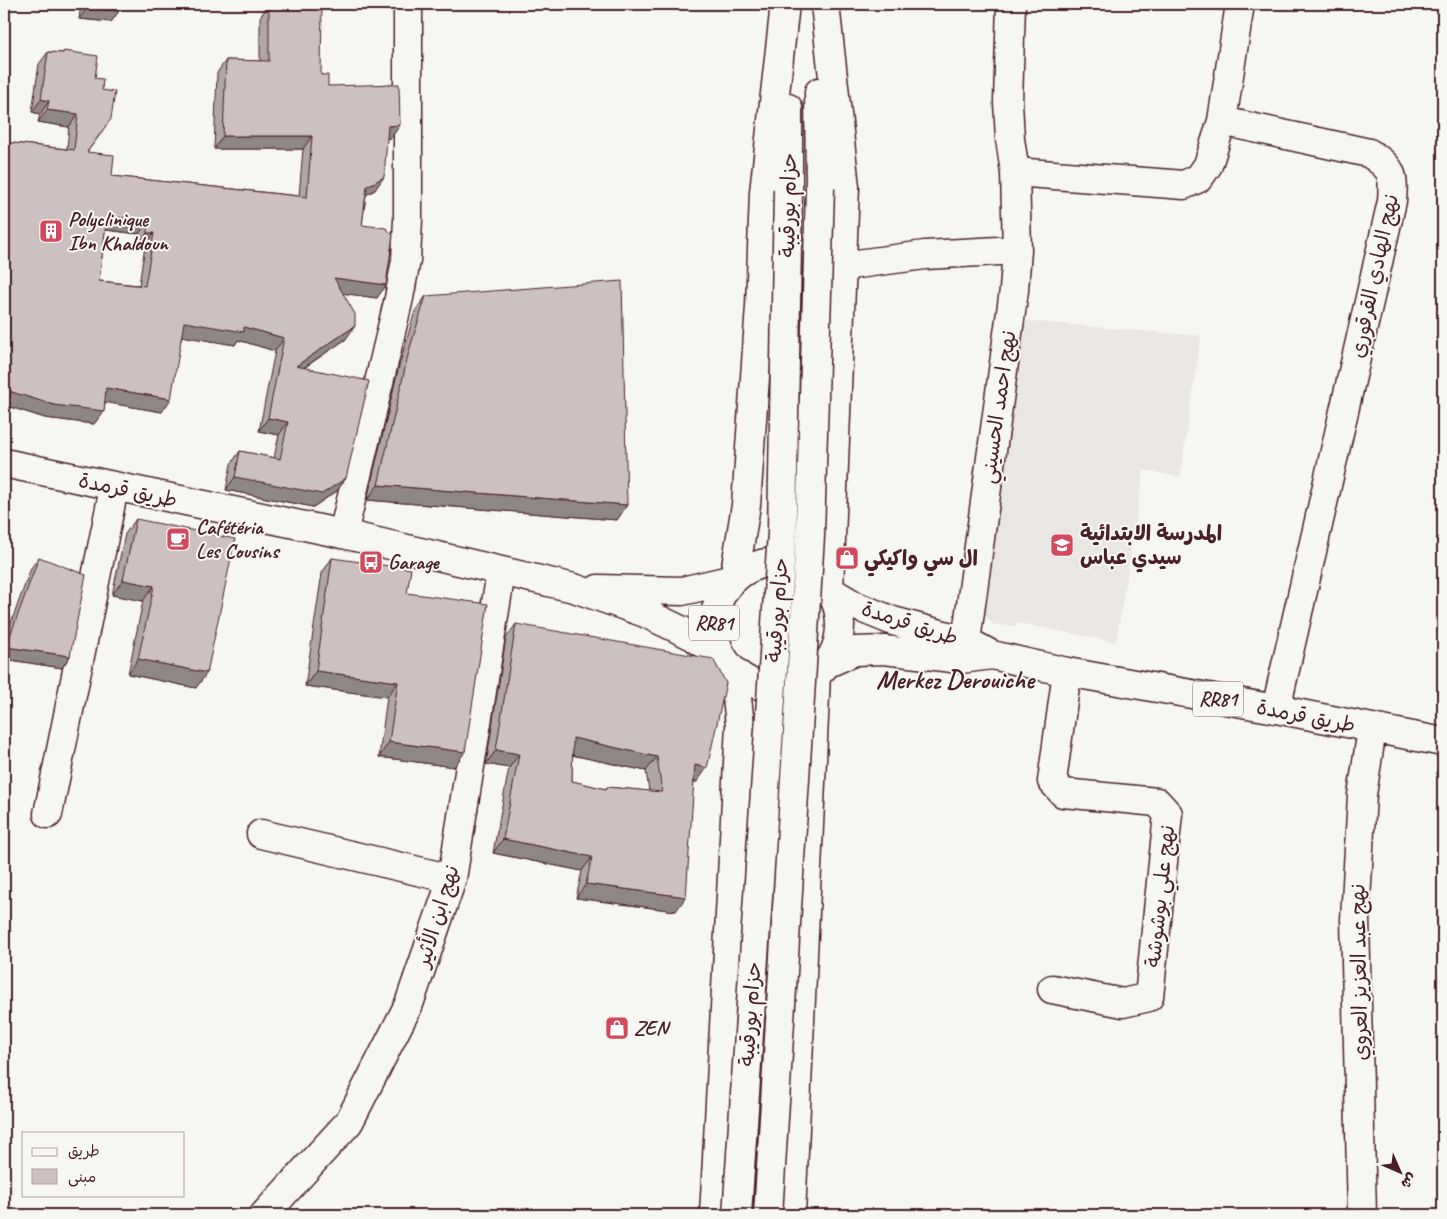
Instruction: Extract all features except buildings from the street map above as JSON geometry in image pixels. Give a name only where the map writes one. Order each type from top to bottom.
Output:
[{"type":"main road","points":[[343,534],[399,298],[406,260],[408,220],[408,4]]},
{"type":"main road","points":[[734,579],[746,505],[760,306],[764,192],[785,4]]},
{"type":"main road","name":"حزام بورقيبة","points":[[737,1215],[782,533],[789,4]]},
{"type":"main road","name":"حزام بورقيبة","points":[[768,1215],[810,536],[820,188],[819,4]]},
{"type":"main road","points":[[824,4],[845,187],[829,590]]},
{"type":"main road","name":"نهج احمد الحسيني","points":[[966,641],[1012,300],[1017,250],[1015,172],[1010,139],[1008,102],[1011,4]]},
{"type":"main road","points":[[1015,172],[1184,185],[1199,178],[1208,165],[1222,121],[1240,4]]},
{"type":"main road","name":"نهج الهادي القرقوري","points":[[1222,121],[1369,153],[1386,164],[1393,180],[1392,201],[1276,709]]},
{"type":"main road","points":[[842,266],[925,255],[1017,250]]},
{"type":"main road","name":"طريق قرمدة","points":[[4,463],[114,488],[343,534],[574,588],[645,613],[693,636],[729,666]]},
{"type":"main road","points":[[48,814],[114,488]]},
{"type":"main road","name":"RR81","points":[[773,562],[795,565],[814,574],[829,590],[838,608],[840,628],[836,647],[821,669],[801,683],[784,688],[766,687],[748,681],[729,666],[717,645],[714,627],[719,601],[734,579],[752,567],[773,562]]},
{"type":"main road","name":"نهج ابن الأثير","points":[[264,1215],[349,1122],[409,1004],[452,879],[501,572]]},
{"type":"main road","name":"طريق قرمدة","points":[[574,588],[682,591],[734,579]]},
{"type":"main road","name":"طريق قرمدة","points":[[829,590],[856,606],[892,621],[966,641],[992,656]]},
{"type":"main road","name":"طريق قرمدة","points":[[821,669],[855,650],[884,650],[961,659],[992,656],[1067,672],[1276,709],[1443,742]]},
{"type":"main road","name":"حزام بورقيبة","points":[[714,1215],[740,725],[729,666]]},
{"type":"main road","points":[[791,1215],[821,669]]},
{"type":"main road","name":"نهج علي بوشوشة","points":[[1052,989],[1123,1003],[1149,997],[1168,814],[1157,802],[1063,793],[1052,781],[1067,672]]},
{"type":"main road","name":"نهج عبد العزيز العروي","points":[[1362,1215],[1355,919],[1362,795],[1372,729]]},
{"type":"main road","points":[[261,834],[452,879]]},
{"type":"shaded area","name":"المدرسة الابتدائية سيدي عباس","points":[[1026,321],[1201,336],[1180,477],[1144,470],[1116,642],[1018,623],[1016,626],[994,625],[983,614]]},
{"type":"place","name":"Polyclinique Ibn Khaldoun","points":[[51,231]]},
{"type":"place","name":"Cafétéria Les Cousins","points":[[178,539]]},
{"type":"place","name":"المدرسة الابتدائية سيدي عباس","points":[[1062,545]]},
{"type":"place","name":"ال سي واكيكي","points":[[847,558]]},
{"type":"place","name":"Garage","points":[[371,562]]},
{"type":"place","name":"ZEN","points":[[617,1028]]},
{"type":"district","name":"Merkez Derouiche","points":[[955,679]]}]
